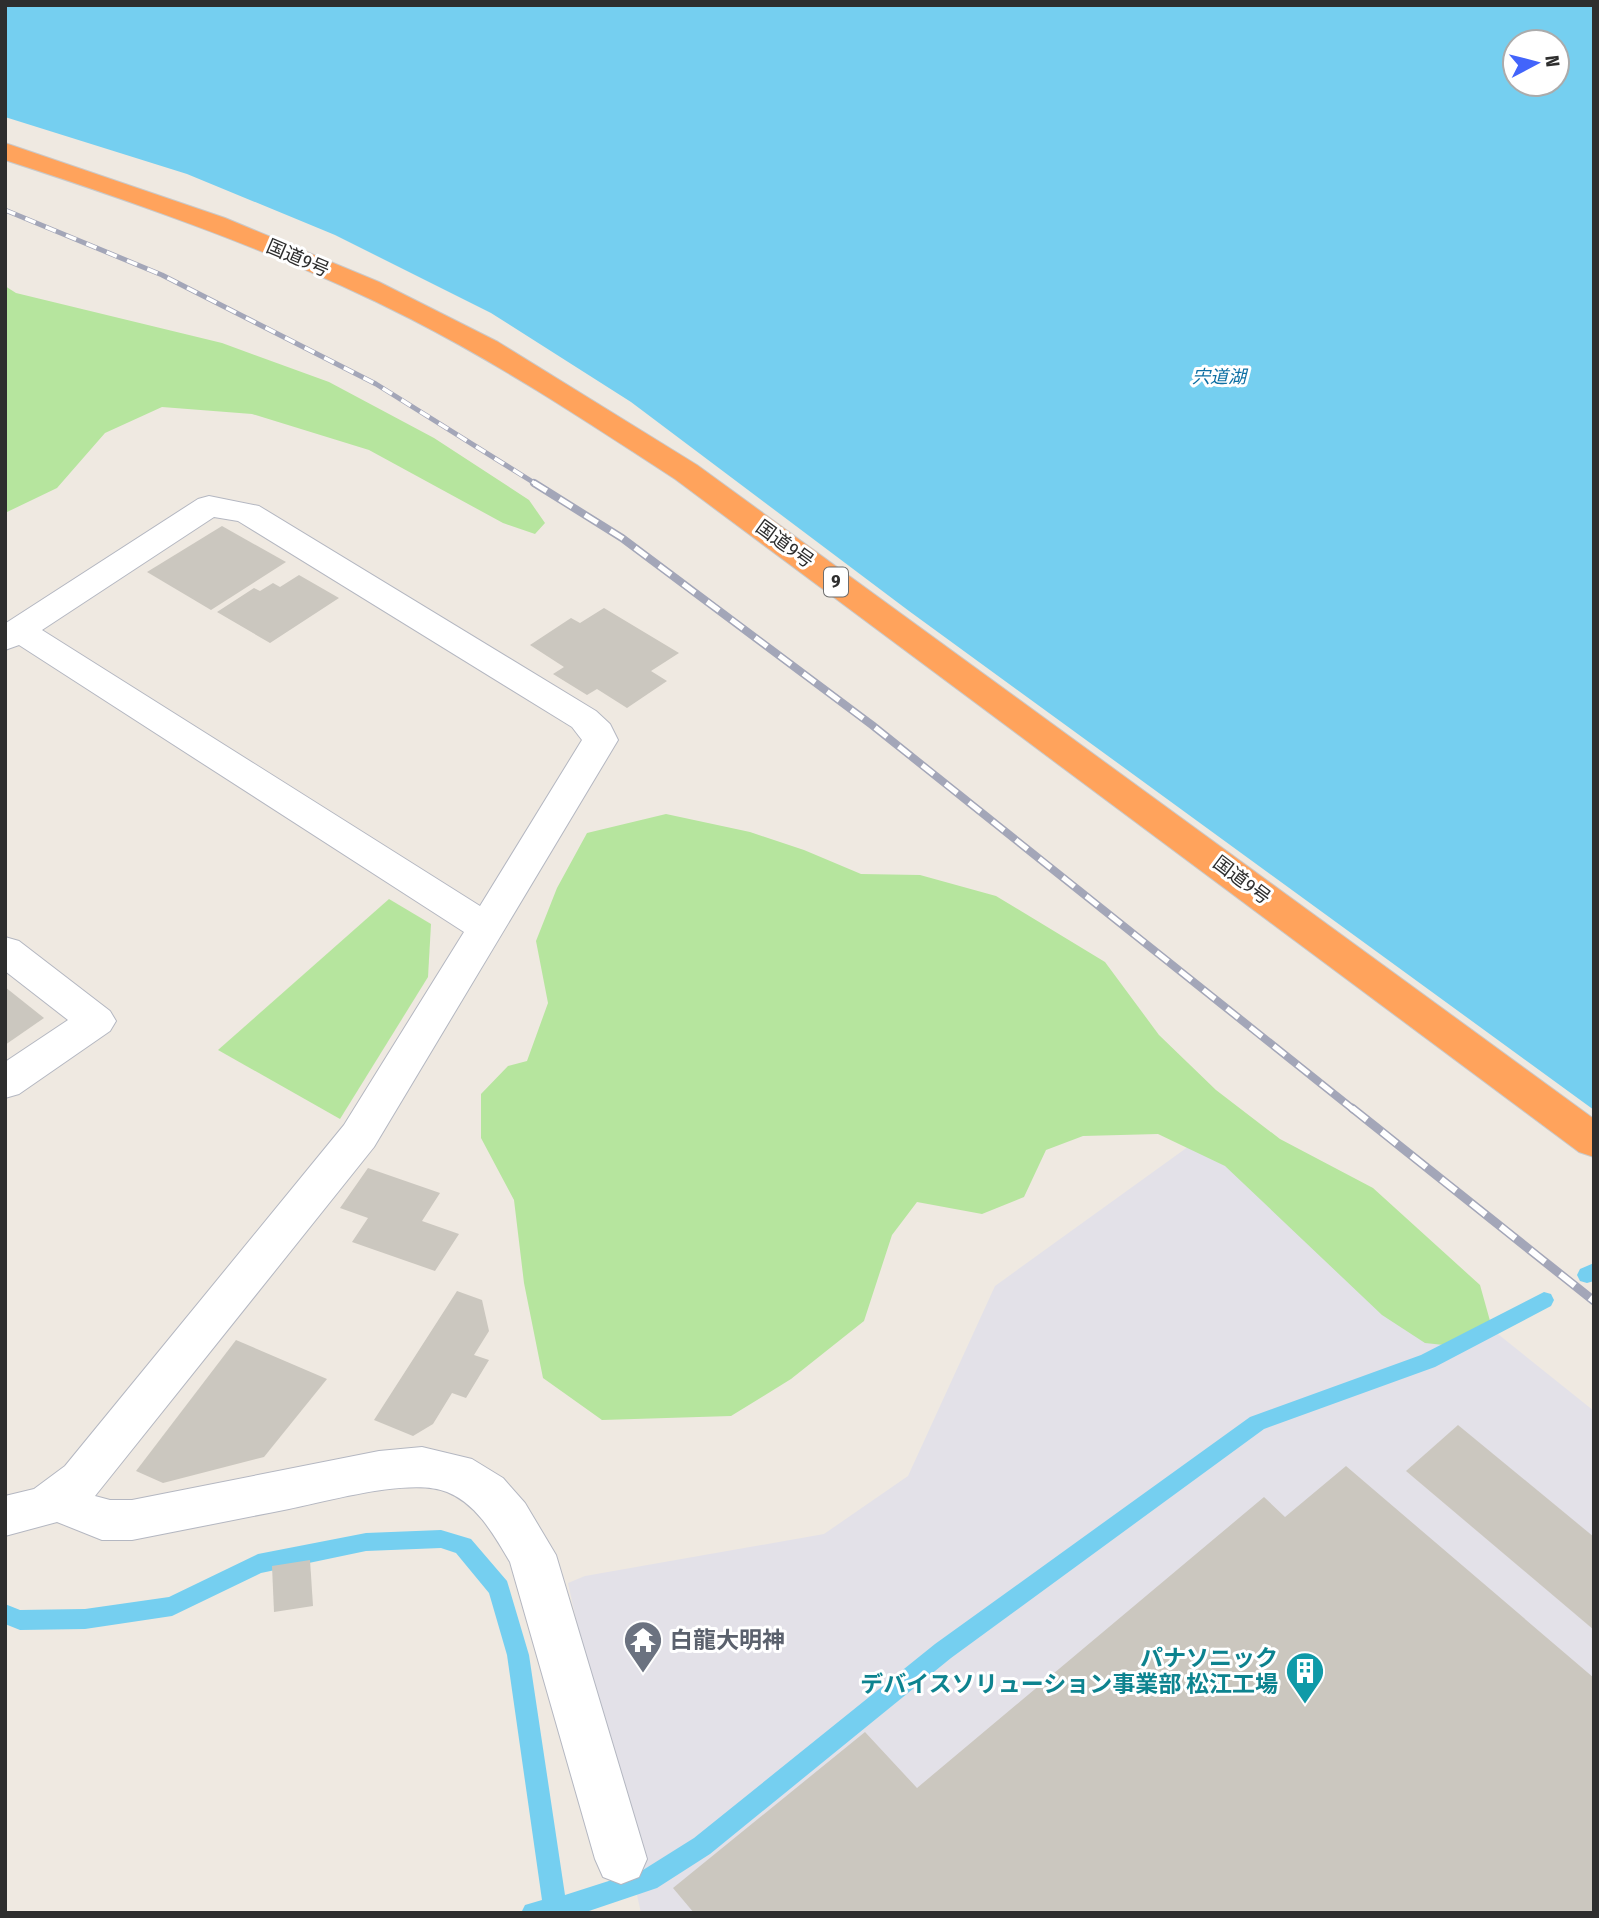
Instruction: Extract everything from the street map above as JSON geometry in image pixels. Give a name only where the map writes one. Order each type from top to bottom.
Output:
[{"type":"highway","name":"国道9号","points":[[5,151],[139,194],[284,250],[419,312],[550,385],[697,480],[1594,1141]]},
{"type":"street","points":[[5,1516],[40,1508],[60,1499],[78,1486],[359,1136],[486,928],[600,740],[598,732],[584,719],[248,513],[209,506],[12,635],[486,928]]},
{"type":"street","points":[[5,951],[96,1021],[5,1083]]},
{"type":"street","points":[[60,1499],[86,1517],[105,1522],[132,1520],[379,1471],[422,1467],[456,1473],[486,1492],[508,1517],[532,1555],[621,1858]]},
{"type":"shaded area","points":[[1228,1118],[1594,1411],[1594,1913],[641,1913],[568,1583],[585,1576],[824,1534],[908,1476],[995,1286]]},
{"type":"green space","points":[[5,286],[16,293],[222,343],[329,382],[434,438],[529,500],[545,523],[535,534],[503,523],[369,450],[252,414],[162,407],[105,433],[57,488],[5,513]]},
{"type":"green space","points":[[666,814],[750,832],[804,850],[861,874],[920,875],[996,896],[1105,962],[1159,1035],[1216,1090],[1280,1139],[1373,1188],[1480,1285],[1492,1328],[1453,1346],[1425,1343],[1382,1315],[1225,1166],[1158,1134],[1083,1136],[1046,1150],[1024,1197],[982,1214],[917,1202],[892,1235],[864,1321],[791,1379],[731,1416],[602,1420],[543,1378],[524,1283],[514,1200],[481,1138],[481,1094],[508,1066],[527,1061],[548,1003],[536,941],[557,888],[587,833]]},
{"type":"green space","points":[[389,899],[431,924],[428,977],[340,1119],[218,1050]]},
{"type":"water","name":"宍道湖","points":[[5,5],[1594,5],[1594,1110],[909,611],[631,402],[491,313],[335,235],[187,174],[5,117]]},
{"type":"building","points":[[222,526],[286,562],[211,610],[147,572]]},
{"type":"building","points":[[299,575],[339,598],[270,643],[217,612],[254,588],[260,591],[273,583],[280,587]]},
{"type":"building","points":[[604,608],[679,653],[651,671],[667,681],[627,708],[597,689],[587,695],[553,674],[564,667],[530,645],[571,618],[580,623]]},
{"type":"building","points":[[5,987],[44,1018],[5,1045]]},
{"type":"building","points":[[368,1168],[440,1193],[422,1221],[459,1234],[435,1271],[352,1242],[368,1218],[340,1208]]},
{"type":"building","points":[[457,1291],[482,1300],[489,1331],[474,1355],[489,1360],[466,1398],[452,1393],[433,1424],[413,1436],[374,1420]]},
{"type":"building","points":[[236,1340],[327,1379],[264,1457],[163,1483],[136,1471]]},
{"type":"building","points":[[1458,1425],[1594,1537],[1594,1630],[1406,1471]]},
{"type":"building","name":"パナソニック デバイスソリューション事業部 松江工場","points":[[1346,1466],[1594,1678],[1594,1913],[694,1913],[673,1888],[865,1732],[917,1788],[1264,1497],[1285,1517]]},
{"type":"building","points":[[310,1560],[313,1606],[274,1612],[272,1566]]},
{"type":"waterway","points":[[1587,1275],[1594,1271]]},
{"type":"waterway","points":[[555,1910],[649,1880],[702,1846],[943,1651],[1257,1423],[1428,1361],[1544,1300]]},
{"type":"waterway","points":[[5,1614],[20,1620],[85,1619],[172,1606],[258,1564],[366,1542],[441,1539],[463,1546],[499,1588],[518,1655],[555,1910]]},
{"type":"waterway","points":[[533,1913],[555,1910]]},
{"type":"railway","points":[[5,210],[162,275],[376,384],[536,484]]},
{"type":"railway","points":[[534,483],[622,538],[872,725],[1354,1110]]},
{"type":"railway","points":[[1352,1108],[1594,1301]]},
{"type":"place","name":"白龍大明神","points":[[643,1674]]},
{"type":"place","name":"パナソニック デバイスソリューション事業部 松江工場","points":[[1305,1705]]}]
